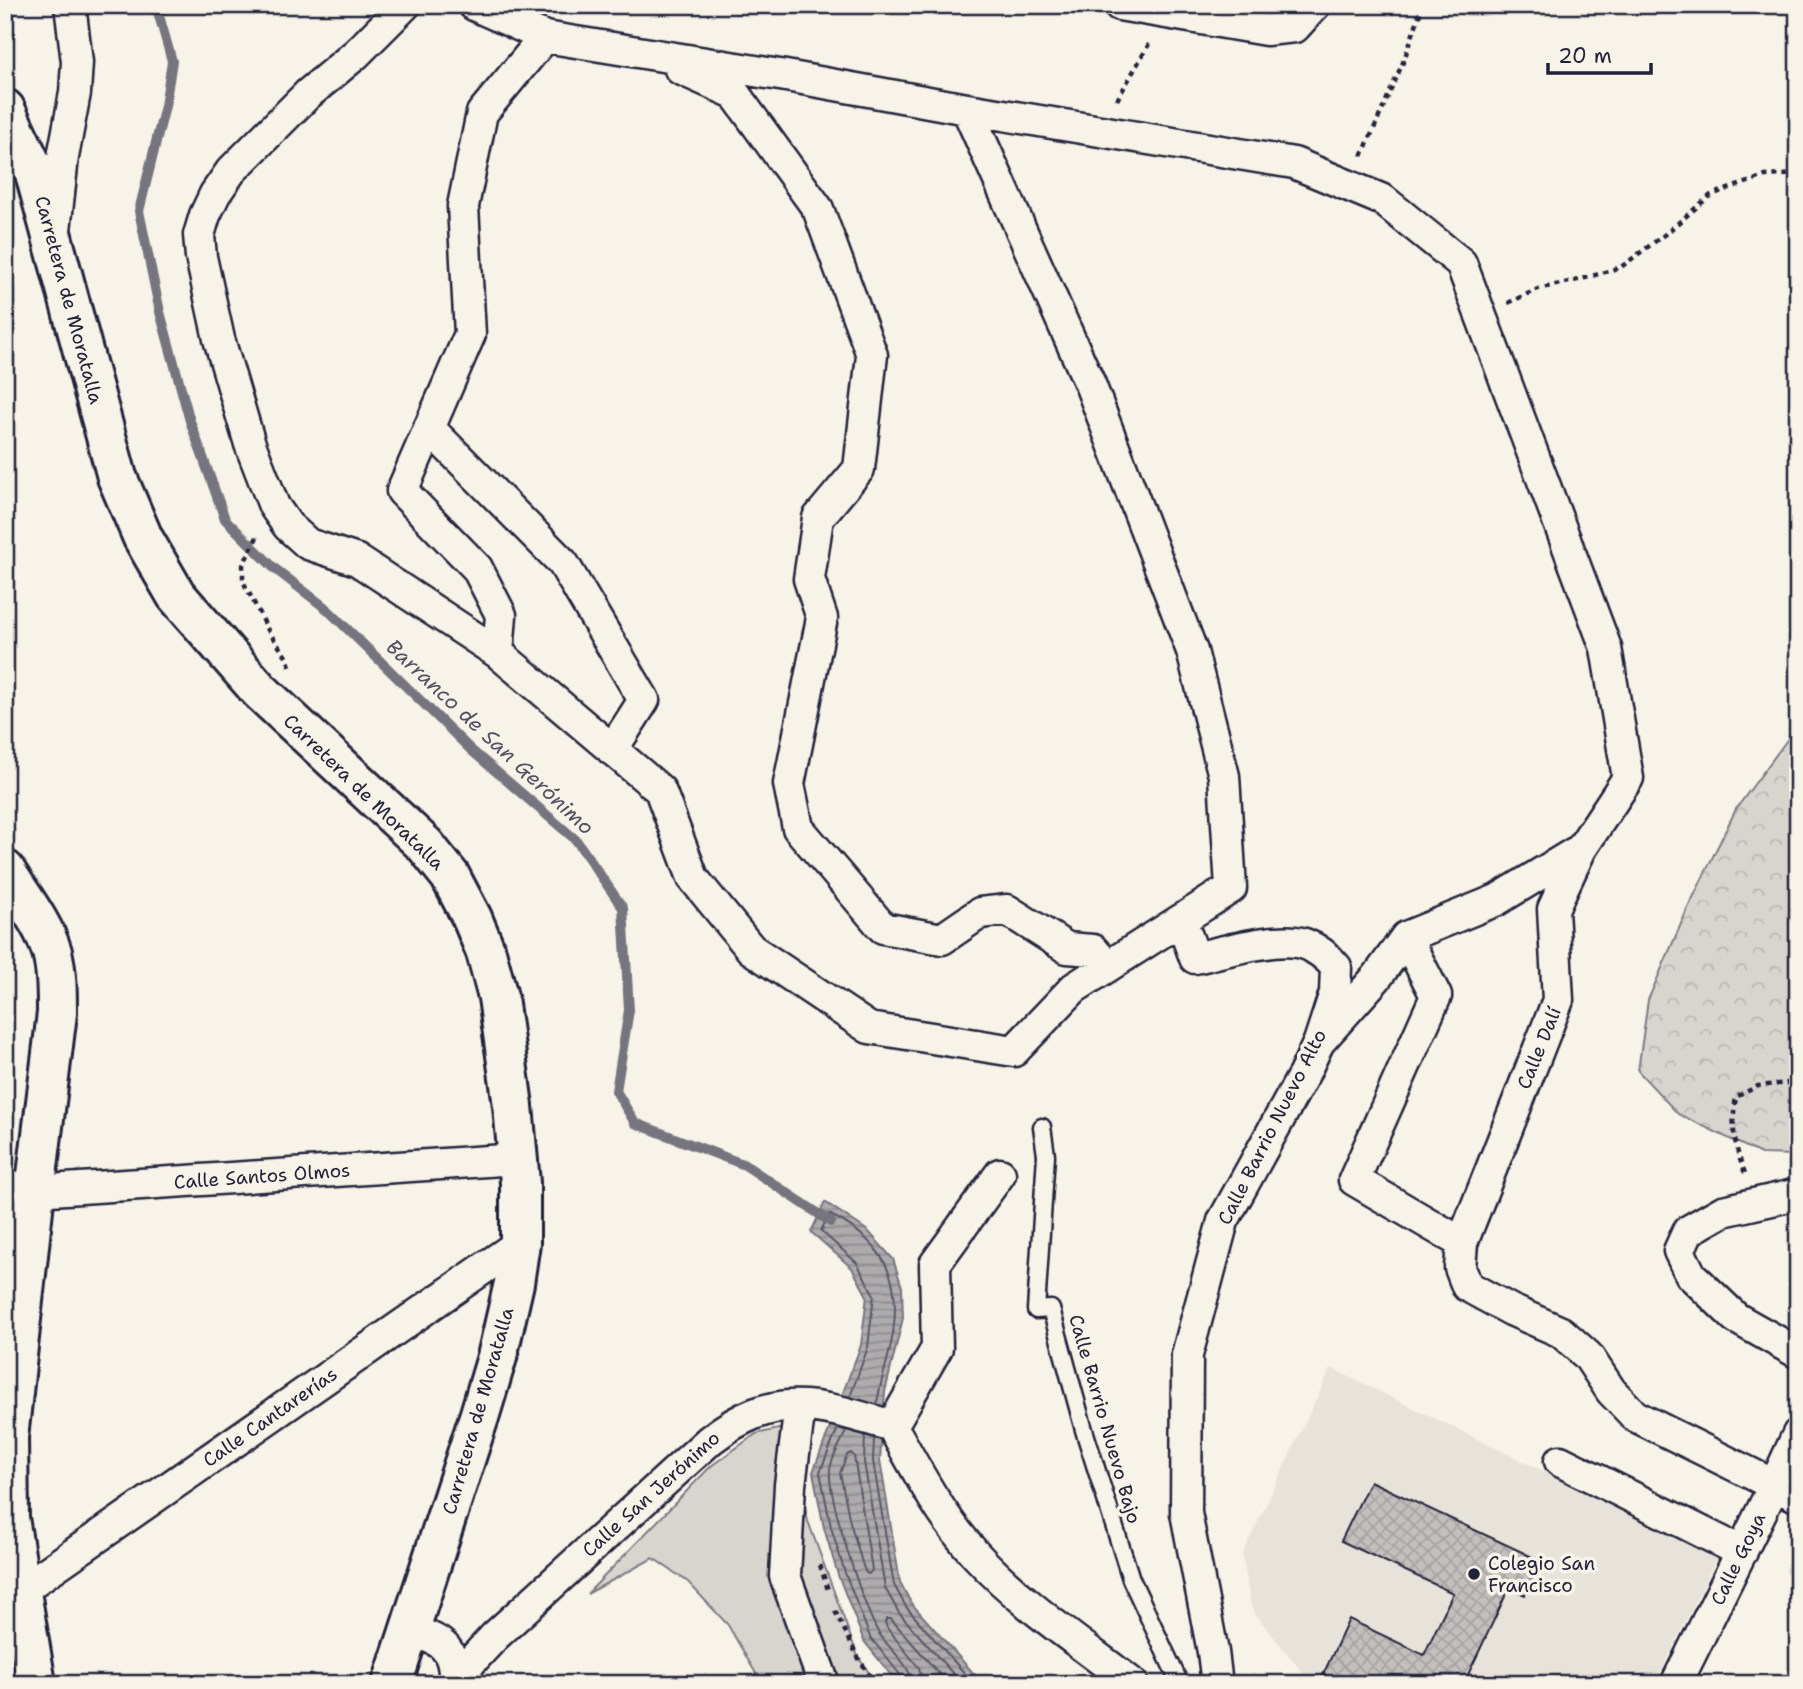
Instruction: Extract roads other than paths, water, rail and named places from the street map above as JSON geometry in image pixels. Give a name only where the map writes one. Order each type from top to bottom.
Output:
[{"type":"main road","name":"Carretera de Moratalla","points":[[5,109],[34,170],[117,477],[143,538],[176,595],[259,690],[425,845],[450,876],[486,952],[498,997],[519,1159],[522,1211],[520,1243],[493,1369],[419,1633],[392,1684]]},
{"type":"main road","points":[[5,870],[39,923],[51,950],[57,1013],[20,1188],[8,1452],[9,1518],[36,1684]]},
{"type":"street","points":[[53,244],[75,93],[77,62],[70,5]]},
{"type":"street","points":[[405,5],[356,54],[308,94],[231,171],[215,194],[199,235],[216,328],[250,444],[274,506],[288,526],[308,544],[357,560],[498,653],[660,790],[693,878],[751,949],[869,1028],[1014,1051],[1074,988],[1231,888],[1224,776],[1192,651],[1090,384],[967,109]]},
{"type":"street","points":[[474,5],[545,37],[644,53],[734,93],[818,209],[872,355],[859,469],[818,518],[809,579],[822,618],[789,784],[798,828],[883,929],[942,939],[980,913],[1007,910],[1067,948],[1093,950],[1107,966]]},
{"type":"street","points":[[1130,6],[1255,17],[1266,30],[1295,27],[1315,5]]},
{"type":"street","points":[[498,653],[501,615],[477,568],[402,491],[470,334],[463,206],[482,113],[545,37]]},
{"type":"street","name":"Calle Dalí","points":[[644,53],[1294,163],[1383,200],[1461,262],[1606,648],[1628,778],[1581,849],[1553,909],[1558,1000],[1462,1243]]},
{"type":"street","points":[[429,428],[563,563],[643,700],[612,750]]},
{"type":"street","points":[[1319,1042],[1377,977],[1406,937],[1497,900],[1581,849]]},
{"type":"street","name":"Calle Barrio Nuevo Alto","points":[[1181,919],[1195,958],[1273,942],[1303,943],[1326,954],[1336,967],[1335,993],[1319,1042],[1223,1221],[1187,1355],[1186,1513],[1217,1684]]},
{"type":"street","points":[[1406,937],[1436,996],[1354,1180],[1462,1243],[1460,1268],[1467,1286],[1511,1310],[1561,1332],[1588,1356],[1611,1391],[1635,1416],[1786,1491]]},
{"type":"street","name":"Calle Santos Olmos","points":[[20,1188],[519,1159]]},
{"type":"street","points":[[1000,1174],[934,1264],[937,1348],[887,1424],[936,1504],[976,1555],[1017,1594],[1133,1684]]},
{"type":"street","points":[[1798,1194],[1723,1211],[1688,1230],[1679,1251],[1691,1275],[1736,1318],[1798,1353]]},
{"type":"street","name":"Calle Cantarerías","points":[[20,1591],[520,1243]]},
{"type":"street","points":[[800,1406],[789,1485],[785,1576],[824,1684]]},
{"type":"street","name":"Calle San Jerónimo","points":[[455,1684],[467,1666],[495,1636],[678,1468],[731,1423],[760,1410],[800,1406],[836,1410],[887,1424]]},
{"type":"street","name":"Calle Goya","points":[[1675,1684],[1742,1552],[1786,1491],[1798,1434]]},
{"type":"street","points":[[1560,1461],[1742,1552]]},
{"type":"street","points":[[419,1633],[465,1639],[495,1636]]},
{"type":"street","points":[[419,1633],[448,1650],[455,1672],[455,1684]]},
{"type":"lane","name":"Calle Barrio Nuevo Bajo","points":[[1042,1127],[1046,1155],[1036,1310],[1051,1309],[1084,1430],[1131,1579],[1180,1684]]},
{"type":"water","points":[[825,1202],[868,1231],[893,1259],[902,1287],[903,1318],[885,1392],[880,1460],[900,1582],[911,1603],[983,1684],[898,1684],[864,1641],[838,1575],[824,1528],[813,1472],[861,1345],[867,1296],[852,1268],[811,1232]]},
{"type":"waterway","name":"Barranco de San Gerónimo","points":[[156,5],[172,61],[165,106],[139,211],[160,312],[190,421],[225,519],[274,568],[327,609],[471,750],[576,840],[623,908],[629,1010],[616,1091],[635,1123],[745,1165],[831,1222]]},
{"type":"place","name":"Colegio San Francisco","points":[[1474,1574]]}]
